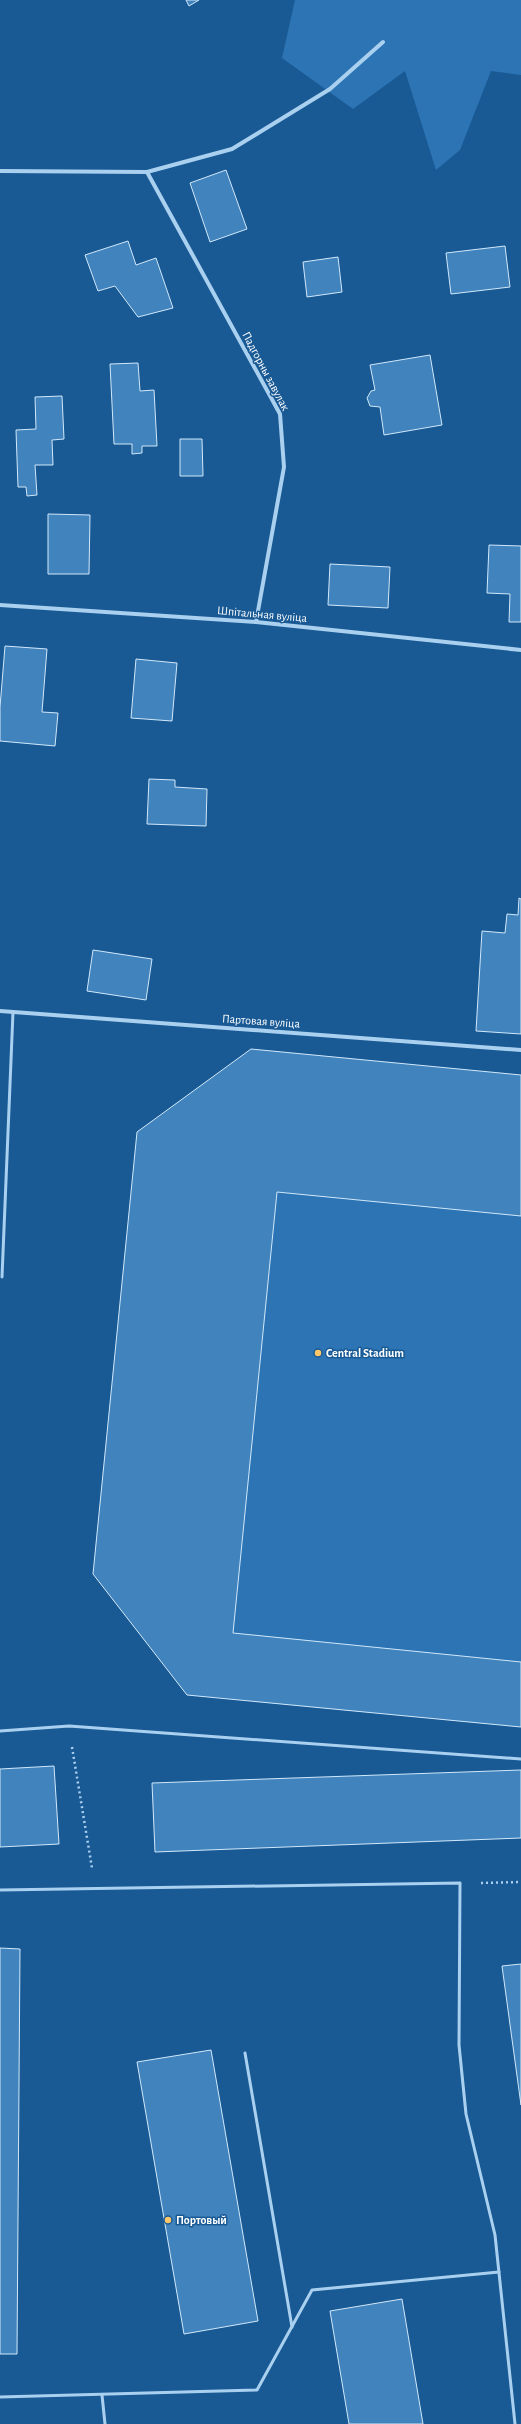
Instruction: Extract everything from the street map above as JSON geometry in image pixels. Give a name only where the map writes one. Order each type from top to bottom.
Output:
[{"type":"street","points":[[0,171],[147,172],[232,149],[330,89],[383,42]]},
{"type":"street","name":"Падгорны завулак","points":[[147,172],[280,414],[284,467],[256,622]]},
{"type":"street","name":"Шпітальная вуліца","points":[[0,605],[256,622],[521,650]]},
{"type":"street","name":"Партовая вуліца","points":[[0,1011],[521,1050]]},
{"type":"lane","points":[[2,1277],[13,1012]]},
{"type":"lane","points":[[0,1731],[68,1726],[521,1758]]},
{"type":"lane","points":[[0,1890],[460,1883],[459,2046],[466,2114],[495,2235],[515,2424]]},
{"type":"lane","points":[[245,2053],[292,2327]]},
{"type":"lane","points":[[0,2397],[257,2390],[312,2290],[499,2272]]},
{"type":"lane","points":[[102,2395],[105,2424]]},
{"type":"path","points":[[68,1726],[96,1888]]},
{"type":"path","points":[[460,1883],[521,1882]]},
{"type":"shaded area","points":[[295,0],[521,0],[521,75],[491,71],[460,150],[436,170],[405,71],[353,109],[282,58]]},
{"type":"shaded area","name":"Central Stadium","points":[[251,1049],[521,1075],[521,1727],[187,1695],[93,1574],[137,1132]]},
{"type":"building","points":[[186,0],[199,0],[189,6]]},
{"type":"building","points":[[226,170],[247,229],[210,242],[190,183]]},
{"type":"building","points":[[128,241],[136,265],[156,258],[173,308],[138,317],[115,286],[98,291],[85,255]]},
{"type":"building","points":[[505,246],[510,287],[451,294],[446,253]]},
{"type":"building","points":[[338,257],[342,292],[307,297],[303,262]]},
{"type":"building","points":[[430,355],[442,425],[384,435],[380,407],[370,406],[367,398],[371,391],[375,390],[370,365]]},
{"type":"building","points":[[138,363],[140,391],[154,390],[157,446],[142,446],[142,453],[132,454],[132,444],[114,444],[110,364]]},
{"type":"building","points":[[62,396],[64,439],[52,440],[53,465],[35,465],[37,495],[27,496],[26,487],[18,487],[16,430],[36,429],[35,397]]},
{"type":"building","points":[[180,439],[202,439],[203,476],[180,476]]},
{"type":"building","points":[[48,514],[90,515],[89,574],[48,574]]},
{"type":"building","points":[[489,545],[521,546],[521,622],[509,622],[510,594],[487,593]]},
{"type":"building","points":[[330,564],[390,567],[388,608],[328,605]]},
{"type":"building","points":[[5,646],[47,649],[42,712],[58,713],[55,746],[0,741],[0,707]]},
{"type":"building","points":[[136,659],[177,663],[172,721],[131,718]]},
{"type":"building","points":[[149,779],[175,780],[175,787],[207,789],[206,826],[147,824]]},
{"type":"building","points":[[519,898],[521,899],[521,1034],[476,1031],[482,931],[505,933],[507,914],[518,915]]},
{"type":"building","points":[[93,950],[152,959],[146,1000],[87,991]]},
{"type":"building","points":[[251,1049],[521,1075],[521,1216],[277,1192],[233,1633],[521,1662],[521,1727],[187,1695],[93,1574],[137,1132]]},
{"type":"building","points":[[54,1766],[59,1844],[0,1847],[0,1769]]},
{"type":"building","points":[[521,1770],[521,1838],[155,1852],[152,1783]]},
{"type":"building","points":[[0,1948],[20,1949],[17,2354],[0,2354]]},
{"type":"building","points":[[521,1964],[521,2105],[502,1966]]},
{"type":"building","points":[[211,2050],[258,2321],[184,2334],[137,2062]]},
{"type":"building","points":[[402,2299],[423,2424],[349,2424],[330,2311]]},
{"type":"place","name":"Central Stadium","points":[[318,1353]]},
{"type":"place","name":"Портовый","points":[[168,2220]]}]
